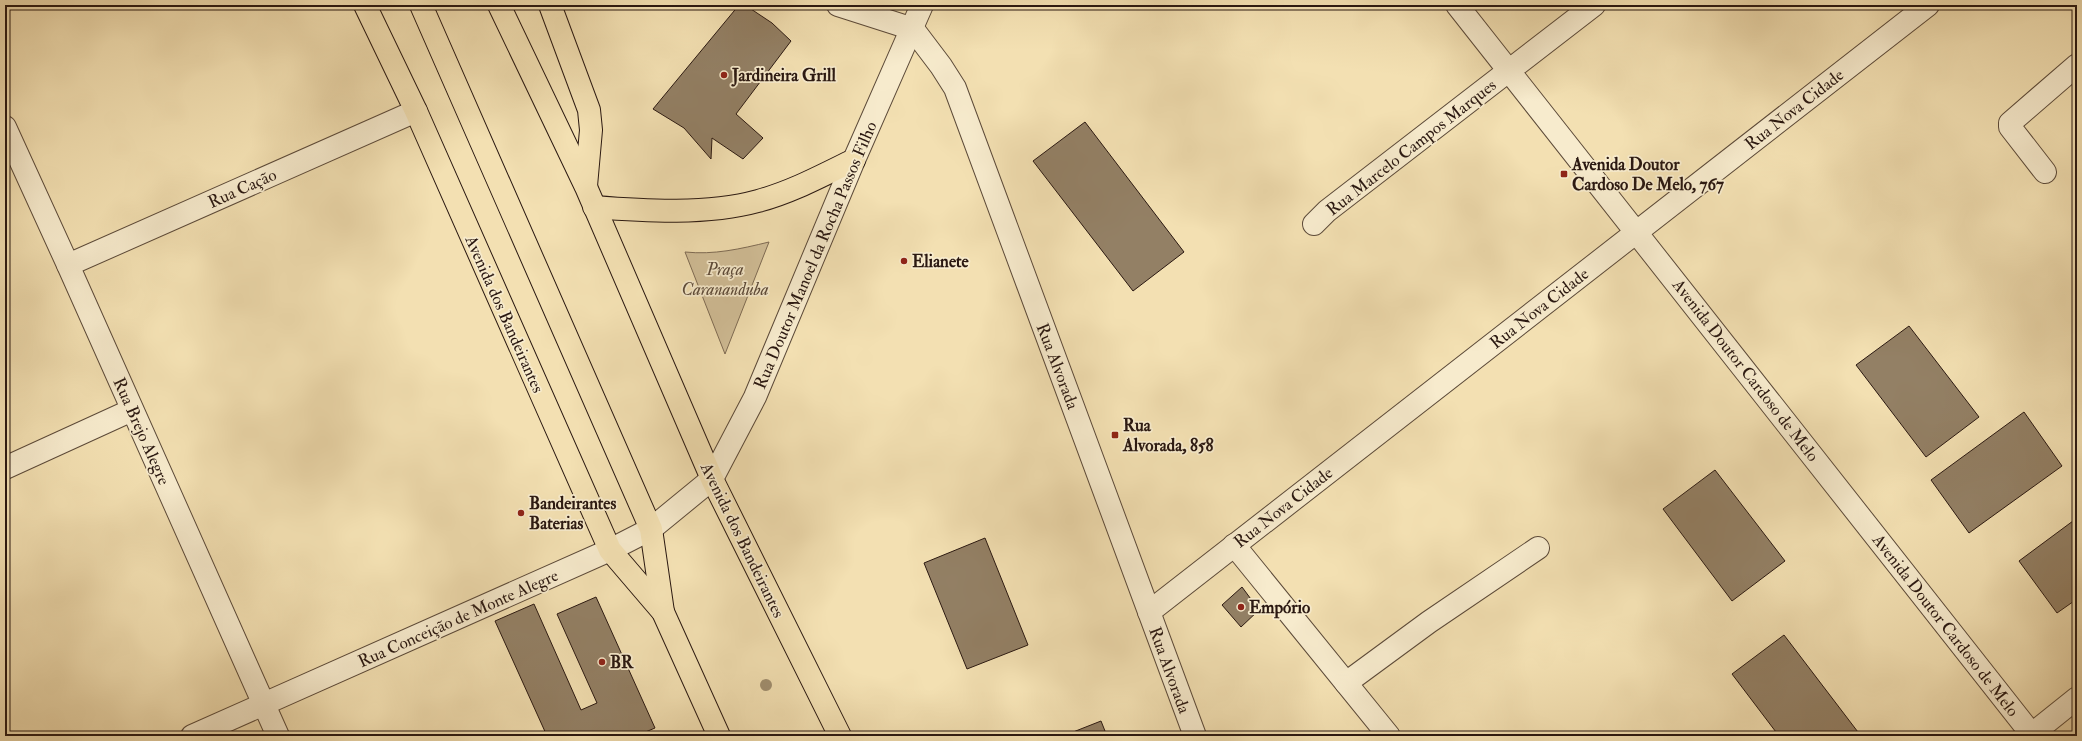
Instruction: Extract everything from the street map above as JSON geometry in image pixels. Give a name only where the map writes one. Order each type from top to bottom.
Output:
[{"type":"highway","name":"Avenida dos Bandeirantes","points":[[365,5],[416,111],[610,550],[663,612]]},
{"type":"highway","name":"Avenida dos Bandeirantes","points":[[421,5],[651,529],[663,612],[719,736]]},
{"type":"highway","name":"Avenida dos Bandeirantes","points":[[499,5],[590,197],[712,479],[840,736]]},
{"type":"highway","name":"Avenida dos Bandeirantes","points":[[550,5],[589,110],[591,130],[590,197]]},
{"type":"highway","points":[[590,197],[634,210],[673,210],[721,207],[758,201],[795,188],[854,160]]},
{"type":"street","points":[[838,5],[913,29],[922,5]]},
{"type":"street","name":"Avenida Doutor Cardoso de Melo","points":[[1457,5],[2032,735]]},
{"type":"street","name":"Rua Marcelo Campos Marques","points":[[1314,224],[1328,211],[1508,70],[1594,5]]},
{"type":"street","name":"Rua Nova Cidade","points":[[1149,612],[1928,5]]},
{"type":"street","name":"Rua Doutor Manoel da Rocha Passos Filho","points":[[712,479],[755,398],[854,160],[913,29]]},
{"type":"street","name":"Rua Alvorada","points":[[913,29],[941,66],[955,88],[1195,736]]},
{"type":"street","points":[[2045,172],[2010,126],[2010,123],[2011,120],[2077,65]]},
{"type":"street","name":"Rua Cação","points":[[68,265],[416,111]]},
{"type":"street","name":"Rua Brejo Alegre","points":[[5,127],[278,736]]},
{"type":"street","points":[[5,468],[132,410]]},
{"type":"street","name":"Rua Conceição de Monte Alegre","points":[[192,736],[610,550],[651,529],[712,479]]},
{"type":"street","points":[[1234,545],[1389,736]]},
{"type":"street","points":[[1346,684],[1429,622],[1538,548]]},
{"type":"street","points":[[2032,735],[2077,698]]},
{"type":"green space","name":"Praça Carananduba","points":[[769,242],[725,354],[685,252],[717,252]]},
{"type":"building","name":"Jardineira Grill","points":[[739,5],[745,5],[772,23],[791,41],[736,114],[763,138],[743,159],[712,138],[711,159],[684,128],[653,109]]},
{"type":"building","points":[[1085,122],[1184,252],[1133,291],[1033,161]]},
{"type":"building","points":[[1909,326],[1979,417],[1926,457],[1856,365]]},
{"type":"building","points":[[2024,412],[2062,466],[1969,533],[1931,480]]},
{"type":"building","points":[[1715,470],[1785,561],[1732,601],[1663,509]]},
{"type":"building","points":[[2077,518],[2077,599],[2057,613],[2019,561]]},
{"type":"building","points":[[985,538],[1028,645],[967,669],[924,563]]},
{"type":"building","name":"Empório","points":[[1242,587],[1259,610],[1241,627],[1222,605]]},
{"type":"building","name":"BR","points":[[596,597],[655,728],[636,736],[547,736],[495,621],[534,604],[581,710],[597,703],[557,614]]},
{"type":"building","points":[[1784,635],[1861,736],[1779,736],[1732,674]]},
{"type":"building","points":[[1101,721],[1107,736],[1063,736]]},
{"type":"place","name":"Jardineira Grill","points":[[724,75]]},
{"type":"place","name":"Avenida Doutor Cardoso De Melo, 767","points":[[1564,174]]},
{"type":"place","name":"Elianete","points":[[904,261]]},
{"type":"place","name":"Rua Alvorada, 858","points":[[1115,435]]},
{"type":"place","name":"Bandeirantes Baterias","points":[[521,513]]},
{"type":"place","name":"Empório","points":[[1241,607]]},
{"type":"place","name":"BR","points":[[602,662]]}]
